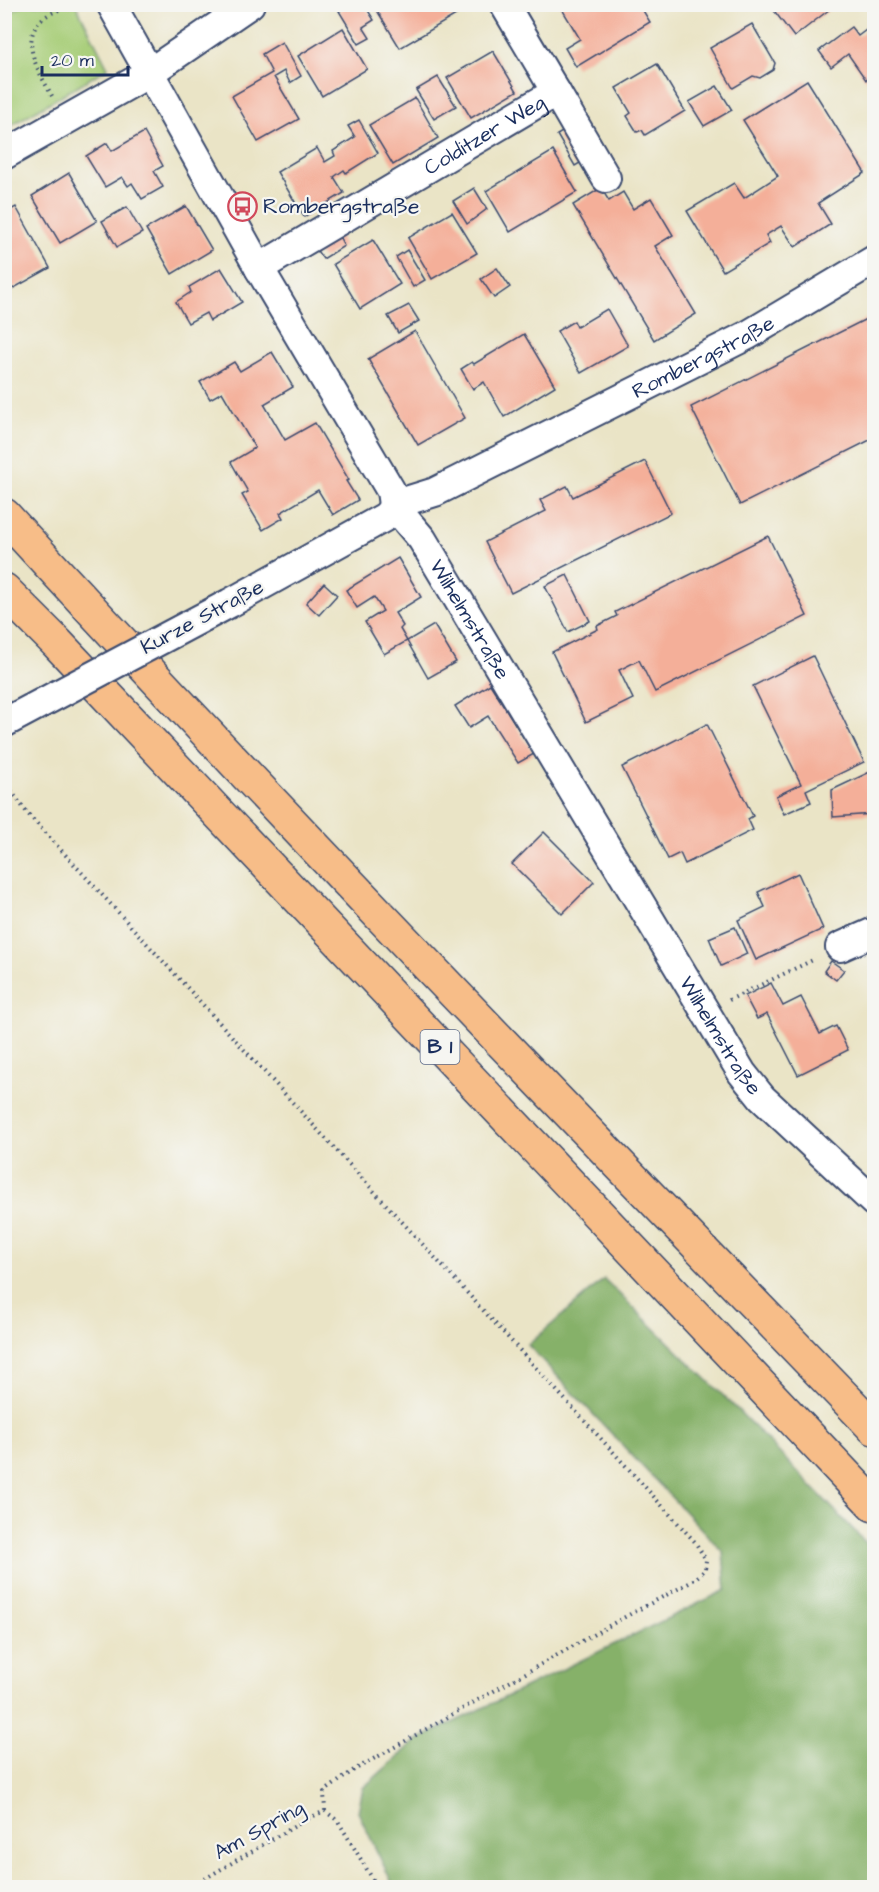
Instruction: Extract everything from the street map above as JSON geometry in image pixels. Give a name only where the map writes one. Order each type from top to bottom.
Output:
[{"type":"highway","name":"B 1","points":[[4,515],[153,676],[481,1021],[874,1428]]},
{"type":"highway","name":"B 1","points":[[4,591],[57,643],[874,1505]]},
{"type":"street","name":"Wilhelmstraße","points":[[111,4],[259,268],[391,490],[393,505],[422,539],[705,1012],[756,1092],[874,1202]]},
{"type":"street","points":[[4,155],[149,73],[250,4]]},
{"type":"street","name":"Colditzer Weg","points":[[504,4],[606,178]]},
{"type":"street","name":"Colditzer Weg","points":[[259,268],[556,92]]},
{"type":"street","name":"Rombergstraße","points":[[393,505],[435,492],[748,335],[874,260]]},
{"type":"street","name":"Kurze Straße","points":[[4,723],[230,603],[385,517],[393,505]]},
{"type":"street","points":[[840,947],[874,932]]},
{"type":"path","points":[[63,4],[64,7],[40,21],[34,32],[31,46],[34,63],[66,120]]},
{"type":"path","points":[[4,781],[28,814],[695,1542],[705,1560],[705,1570],[691,1582],[354,1770],[324,1792],[326,1811]]},
{"type":"path","points":[[705,1012],[840,947]]},
{"type":"path","name":"Am Spring","points":[[189,1887],[307,1819],[326,1811],[338,1821],[378,1887]]},
{"type":"green space","points":[[24,5],[76,5],[108,68],[5,129],[5,15]]},
{"type":"green space","points":[[604,1279],[738,1410],[874,1551],[874,1887],[394,1887],[358,1812],[363,1788],[417,1740],[726,1590],[723,1552],[528,1345]]},
{"type":"building","points":[[350,4],[364,4],[374,20],[363,27],[370,38],[359,44],[339,11]]},
{"type":"building","points":[[559,4],[615,4],[616,6],[639,4],[650,22],[576,67],[565,48],[580,39]]},
{"type":"building","points":[[769,4],[831,4],[828,7],[830,9],[794,37]]},
{"type":"building","points":[[380,5],[463,5],[466,9],[400,48],[375,7]]},
{"type":"building","points":[[752,24],[775,63],[773,70],[760,78],[753,76],[733,88],[710,48]]},
{"type":"building","points":[[874,24],[874,74],[866,80],[848,54],[831,67],[819,51],[851,27],[858,36]]},
{"type":"building","points":[[343,28],[367,69],[322,96],[298,56]]},
{"type":"building","points":[[282,42],[301,76],[290,83],[284,71],[274,77],[299,119],[258,142],[232,96],[272,73],[262,54]]},
{"type":"building","points":[[493,51],[517,91],[471,118],[447,78]]},
{"type":"building","points":[[657,64],[685,111],[645,135],[642,130],[637,132],[627,116],[631,113],[616,88]]},
{"type":"building","points":[[438,77],[456,106],[434,119],[416,90]]},
{"type":"building","points":[[807,80],[865,173],[818,203],[831,224],[795,247],[781,226],[766,235],[770,243],[723,271],[687,211],[734,183],[744,198],[778,176],[743,120]]},
{"type":"building","points":[[717,86],[732,110],[704,126],[689,102]]},
{"type":"building","points":[[415,98],[438,138],[393,165],[369,125]]},
{"type":"building","points":[[359,120],[378,153],[346,173],[344,170],[334,177],[344,193],[304,217],[277,172],[317,148],[325,162],[335,156],[333,151],[355,137],[348,126]]},
{"type":"building","points":[[567,129],[585,160],[575,166],[557,135]]},
{"type":"building","points":[[144,132],[163,166],[154,171],[163,187],[142,199],[132,183],[128,186],[122,177],[105,187],[86,156],[107,143],[112,151]]},
{"type":"building","points":[[553,151],[577,192],[510,232],[486,191]]},
{"type":"building","points":[[69,173],[97,221],[60,243],[32,196]]},
{"type":"building","points":[[474,188],[487,209],[467,224],[453,201]]},
{"type":"building","points":[[601,188],[609,201],[623,192],[633,209],[651,198],[673,235],[655,246],[696,314],[654,340],[573,205]]},
{"type":"building","points":[[186,206],[212,250],[172,274],[146,229]]},
{"type":"building","points":[[16,207],[50,268],[5,293],[5,213]]},
{"type":"building","points":[[127,207],[142,233],[117,247],[102,221]]},
{"type":"building","points":[[452,212],[477,253],[432,279],[408,238]]},
{"type":"building","points":[[338,234],[344,246],[323,259],[315,248]]},
{"type":"building","points":[[373,240],[400,284],[360,309],[333,264]]},
{"type":"building","points":[[407,250],[425,280],[413,287],[396,257]]},
{"type":"building","points":[[221,268],[242,302],[210,321],[206,313],[188,323],[176,302],[191,292],[189,287]]},
{"type":"building","points":[[497,268],[510,287],[494,298],[481,279]]},
{"type":"building","points":[[409,305],[419,321],[398,333],[388,316]]},
{"type":"building","points":[[607,309],[628,346],[581,373],[557,331],[574,321],[577,327]]},
{"type":"building","points":[[874,315],[874,438],[740,505],[691,407]]},
{"type":"building","points":[[415,331],[465,418],[418,445],[368,359]]},
{"type":"building","points":[[524,334],[555,386],[504,417],[484,382],[473,389],[461,369],[472,362],[474,364]]},
{"type":"building","points":[[272,352],[293,387],[264,404],[285,440],[315,423],[349,480],[346,481],[358,500],[333,515],[318,490],[280,513],[283,518],[263,530],[242,495],[248,492],[231,462],[255,448],[222,392],[210,399],[200,382],[234,362],[240,371]]},
{"type":"building","points":[[645,461],[671,513],[511,593],[485,542],[546,511],[540,500],[567,486],[573,497]]},
{"type":"building","points":[[768,536],[807,616],[655,692],[639,660],[619,670],[633,699],[586,722],[552,652],[598,629],[597,626],[617,616],[615,612]]},
{"type":"building","points":[[398,558],[421,597],[395,613],[403,626],[400,629],[407,641],[384,654],[365,622],[383,611],[374,597],[357,608],[346,590]]},
{"type":"building","points":[[567,575],[590,621],[568,632],[545,586]]},
{"type":"building","points":[[324,583],[337,595],[319,615],[306,603]]},
{"type":"building","points":[[434,625],[456,662],[428,678],[407,641]]},
{"type":"building","points":[[813,656],[864,762],[806,790],[811,802],[784,814],[776,796],[801,784],[753,686]]},
{"type":"building","points":[[490,684],[534,754],[518,763],[488,716],[469,728],[455,706]]},
{"type":"building","points":[[707,724],[753,816],[748,819],[753,830],[685,864],[680,853],[668,859],[622,767]]},
{"type":"building","points":[[870,772],[873,814],[833,817],[832,790]]},
{"type":"building","points":[[544,832],[594,882],[562,914],[512,864]]},
{"type":"building","points":[[798,873],[823,929],[756,960],[738,920],[765,907],[758,892]]},
{"type":"building","points":[[735,927],[747,954],[721,966],[709,938]]},
{"type":"building","points":[[831,961],[844,970],[836,980],[824,971]]},
{"type":"building","points":[[771,983],[783,1006],[801,997],[820,1034],[836,1026],[848,1050],[798,1075],[767,1014],[757,1019],[745,996]]},
{"type":"place","name":"Rombergstraße","points":[[242,206]]}]
